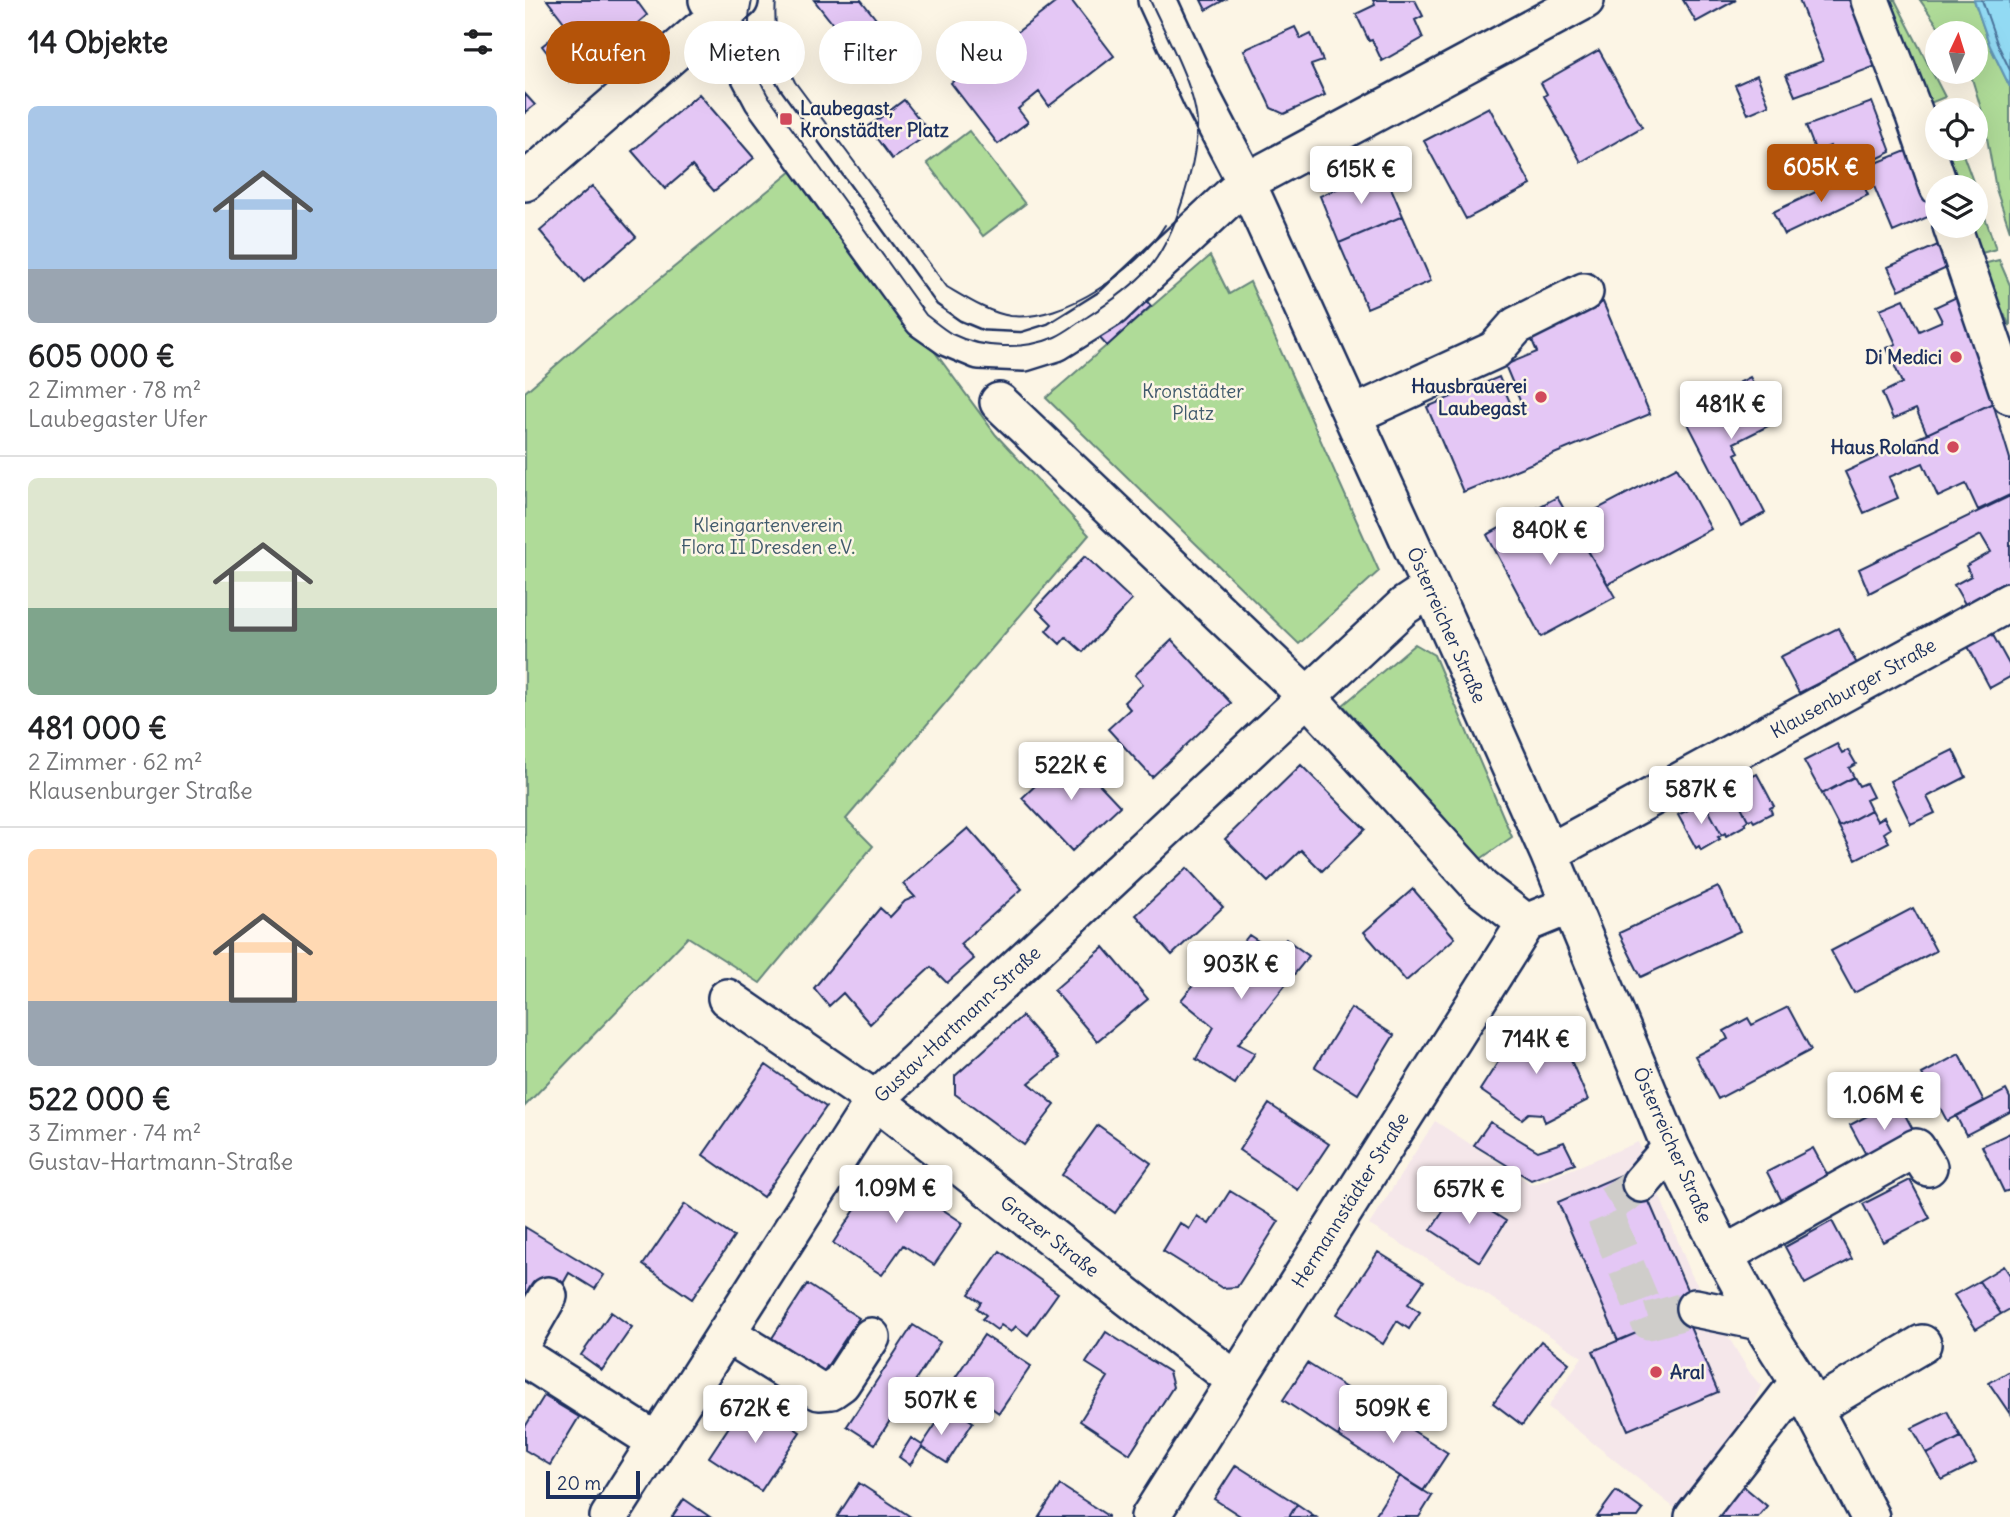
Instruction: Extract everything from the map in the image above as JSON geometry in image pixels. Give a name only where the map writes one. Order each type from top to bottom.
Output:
[{"type":"street","name":"Österreicher Straße","points":[[1157,0],[1202,98],[1246,182],[1431,588],[1549,853],[1671,1148],[1724,1255],[1760,1321],[1806,1395],[1870,1517]]},
{"type":"street","points":[[525,182],[722,5],[763,99],[923,319],[950,338],[979,350],[1024,352],[1056,342],[1112,307],[1246,182],[1585,0]]},
{"type":"street","points":[[1870,0],[1916,116],[1935,175]]},
{"type":"street","points":[[1957,238],[2002,352],[2010,395]]},
{"type":"street","points":[[1353,415],[1495,350],[1516,326],[1584,292]]},
{"type":"street","points":[[999,402],[1308,697],[1481,888],[1526,923],[1570,905]]},
{"type":"street","points":[[1308,697],[1403,606],[1431,588]]},
{"type":"street","name":"Klausenburger Straße","points":[[1549,853],[2010,603]]},
{"type":"street","name":"Gustav-Hartmann-Straße","points":[[609,1517],[875,1100],[1308,697]]},
{"type":"street","name":"Hermannstädter Straße","points":[[1150,1517],[1526,923]]},
{"type":"street","name":"Grazer Straße","points":[[727,998],[875,1100],[1235,1380]]},
{"type":"street","points":[[1641,1183],[1671,1148]]},
{"type":"street","points":[[1724,1255],[1916,1148],[1928,1167]]},
{"type":"street","points":[[525,1336],[548,1296]]},
{"type":"street","points":[[1695,1308],[1760,1321]]},
{"type":"street","points":[[726,1333],[819,1391],[831,1390],[841,1383],[871,1337]]},
{"type":"street","points":[[1694,1517],[1806,1395],[1923,1345]]},
{"type":"street","points":[[525,1358],[657,1442]]},
{"type":"shaded area","points":[[1435,1121],[1533,1185],[1638,1142],[1692,1276],[1750,1373],[1761,1386],[1736,1442],[1682,1514],[1548,1407],[1582,1357],[1481,1291],[1369,1225]]},
{"type":"green space","points":[[1878,0],[1895,0],[1925,58],[1925,84],[1938,84],[1945,97],[1925,98],[1925,105],[1918,108]]},
{"type":"green space","points":[[1920,0],[1974,0],[1981,21],[1935,21]]},
{"type":"green space","points":[[1988,40],[2010,87],[2010,231],[1996,189],[1988,143],[1988,98],[1978,98],[1974,84],[1988,84]]},
{"type":"green space","points":[[969,131],[1025,204],[983,236],[927,163]]},
{"type":"green space","points":[[1938,161],[1965,161],[1971,175],[1943,175]]},
{"type":"green space","name":"Kleingartenverein Flora II Dresden e.V.","points":[[798,166],[996,435],[1089,535],[846,819],[873,846],[760,983],[688,937],[525,1106],[525,392]]},
{"type":"green space","points":[[1988,226],[1996,249],[1971,256],[1964,238],[1988,238]]},
{"type":"green space","name":"Kronstädter Platz","points":[[1210,256],[1229,294],[1250,282],[1379,571],[1299,644],[1046,398]]},
{"type":"green space","points":[[1999,260],[2010,285],[2010,326],[2002,310],[1983,291],[1975,266]]},
{"type":"green space","points":[[1415,644],[1434,655],[1512,837],[1479,860],[1343,705]]},
{"type":"water","points":[[1974,0],[2010,0],[2010,87],[1988,40],[1988,21],[1981,21]]},
{"type":"building","points":[[547,0],[636,0],[647,15],[640,21],[563,21]]},
{"type":"building","points":[[814,0],[861,0],[876,19],[873,21],[830,21]]},
{"type":"building","points":[[1059,0],[1071,0],[1114,56],[1049,106],[1039,92],[1018,109],[1028,122],[998,144],[952,84],[1027,84],[1027,25]]},
{"type":"building","points":[[1201,0],[1224,0],[1206,10]]},
{"type":"building","points":[[1373,0],[1415,0],[1423,16],[1415,20],[1423,38],[1382,61],[1356,14],[1375,5]]},
{"type":"building","points":[[1683,0],[1736,0],[1696,22]]},
{"type":"building","points":[[1799,0],[1849,0],[1876,66],[1795,96],[1786,75],[1823,61]]},
{"type":"building","points":[[1295,27],[1301,39],[1311,34],[1323,61],[1311,65],[1325,95],[1284,114],[1271,108],[1244,50]]},
{"type":"building","points":[[1599,50],[1642,127],[1581,162],[1544,96],[1547,94],[1541,83]]},
{"type":"building","points":[[1757,75],[1769,105],[1748,114],[1735,85]]},
{"type":"building","points":[[525,94],[535,105],[525,113]]},
{"type":"building","points":[[699,94],[754,158],[714,191],[692,166],[665,189],[632,151]]},
{"type":"building","points":[[904,100],[930,133],[892,159],[868,127]]},
{"type":"building","points":[[1872,102],[1891,152],[1842,176],[1830,146],[1816,152],[1806,126]]},
{"type":"building","points":[[1489,107],[1531,185],[1466,219],[1424,141]]},
{"type":"building","points":[[1911,149],[1925,183],[1925,218],[1893,232],[1866,167]]},
{"type":"building","points":[[1383,169],[1403,216],[1339,243],[1320,196]]},
{"type":"building","points":[[1858,172],[1868,195],[1784,235],[1773,212]]},
{"type":"building","points":[[592,186],[636,237],[584,282],[540,231]]},
{"type":"building","points":[[1403,216],[1431,281],[1367,308],[1339,243]]},
{"type":"building","points":[[1940,244],[1951,266],[1899,290],[1888,267]]},
{"type":"building","points":[[1963,294],[1964,312],[1993,403],[1927,434],[1916,409],[1893,419],[1882,393],[1902,383],[1887,348],[1896,344],[1880,309],[1904,299],[1919,331],[1942,321],[1935,307]]},
{"type":"building","points":[[1141,295],[1151,306],[1107,346],[1097,335]]},
{"type":"building","points":[[1603,302],[1650,414],[1463,492],[1427,407],[1499,377],[1512,407],[1521,403],[1505,365],[1537,352],[1529,333]]},
{"type":"building","points":[[1750,377],[1774,423],[1734,443],[1739,452],[1735,454],[1765,513],[1741,526],[1682,412]]},
{"type":"building","name":"Haus Roland","points":[[1993,403],[2010,459],[2010,495],[1978,510],[1966,484],[1938,497],[1923,463],[1889,477],[1898,498],[1864,513],[1845,472]]},
{"type":"building","points":[[1677,467],[1711,529],[1608,584],[1571,523]]},
{"type":"building","points":[[2010,496],[2010,591],[1972,616],[1954,585],[1971,576],[1966,566],[1991,552],[1981,535],[1869,593],[1859,569]]},
{"type":"building","points":[[1557,497],[1615,597],[1541,637],[1487,535]]},
{"type":"building","points":[[1085,556],[1132,600],[1083,652],[1066,637],[1060,644],[1046,631],[1052,624],[1036,608]]},
{"type":"building","points":[[1838,628],[1857,664],[1799,693],[1780,657]]},
{"type":"building","points":[[1989,628],[2010,666],[2010,677],[1990,688],[1965,641]]},
{"type":"building","points":[[1172,640],[1231,703],[1152,777],[1108,729],[1130,709],[1124,702],[1143,684],[1135,675]]},
{"type":"building","points":[[1837,744],[1842,753],[1848,750],[1856,764],[1849,768],[1854,777],[1822,794],[1804,761]]},
{"type":"building","points":[[1953,750],[1966,777],[1927,797],[1935,813],[1911,824],[1890,781]]},
{"type":"building","points":[[1070,753],[1120,806],[1072,851],[1022,798]]},
{"type":"building","points":[[1301,765],[1365,829],[1322,871],[1301,850],[1268,882],[1225,839]]},
{"type":"building","points":[[1757,774],[1774,806],[1770,808],[1772,813],[1754,822],[1752,819],[1748,820],[1731,787]]},
{"type":"building","points":[[1854,777],[1859,786],[1866,783],[1873,797],[1866,800],[1871,810],[1839,827],[1822,794]]},
{"type":"building","points":[[1731,787],[1748,820],[1744,823],[1746,825],[1726,836],[1725,833],[1722,835],[1704,802]]},
{"type":"building","points":[[1704,802],[1722,835],[1701,850],[1699,846],[1696,848],[1678,815]]},
{"type":"building","points":[[1871,810],[1877,821],[1884,817],[1890,829],[1884,833],[1889,842],[1856,859],[1839,827]]},
{"type":"building","points":[[968,828],[1022,889],[960,944],[974,959],[947,983],[931,967],[870,1024],[843,993],[829,1006],[814,988],[880,908],[890,917],[905,901],[915,897],[903,884]]},
{"type":"building","points":[[1187,868],[1223,907],[1172,955],[1136,915]]},
{"type":"building","points":[[1718,887],[1740,931],[1641,977],[1619,933]]},
{"type":"building","points":[[1413,889],[1455,938],[1406,981],[1364,932]]},
{"type":"building","points":[[1913,908],[1936,951],[1854,993],[1831,951]]},
{"type":"building","points":[[1249,935],[1275,952],[1286,939],[1309,956],[1238,1044],[1255,1053],[1235,1084],[1196,1059],[1214,1027],[1181,1000],[1200,977],[1210,985]]},
{"type":"building","points":[[1104,947],[1148,999],[1097,1041],[1054,990]]},
{"type":"building","points":[[1788,1007],[1811,1050],[1718,1099],[1695,1056],[1728,1039],[1724,1031],[1748,1018],[1752,1025]]},
{"type":"building","points":[[1351,1008],[1394,1035],[1358,1094],[1315,1067]]},
{"type":"building","points":[[1022,1016],[1059,1058],[1029,1083],[1055,1105],[1024,1145],[955,1094],[955,1076]]},
{"type":"building","points":[[1508,1030],[1571,1035],[1570,1058],[1588,1100],[1545,1122],[1542,1114],[1529,1113],[1522,1119],[1480,1090],[1505,1051]]},
{"type":"building","points":[[1959,1054],[1984,1101],[1947,1121],[1922,1074]]},
{"type":"building","points":[[766,1065],[826,1107],[763,1197],[703,1155]]},
{"type":"building","points":[[2006,1090],[2010,1098],[2010,1112],[1966,1135],[1956,1116]]},
{"type":"building","points":[[1897,1100],[1918,1139],[1871,1164],[1850,1125]]},
{"type":"building","points":[[1269,1104],[1329,1144],[1298,1190],[1239,1150]]},
{"type":"building","points":[[1490,1122],[1538,1151],[1564,1142],[1575,1164],[1531,1180],[1474,1145]]},
{"type":"building","points":[[1098,1125],[1151,1163],[1115,1213],[1062,1175]]},
{"type":"building","points":[[2010,1133],[2010,1190],[2004,1192],[1982,1146]]},
{"type":"building","points":[[1813,1148],[1833,1185],[1786,1209],[1767,1172]]},
{"type":"building","points":[[882,1169],[963,1223],[934,1265],[903,1245],[882,1275],[833,1243]]},
{"type":"building","points":[[1635,1169],[1695,1308],[1618,1341],[1558,1202]]},
{"type":"building","points":[[1910,1180],[1930,1218],[1883,1242],[1863,1204]]},
{"type":"building","points":[[1457,1190],[1506,1221],[1480,1262],[1431,1230]]},
{"type":"building","points":[[1230,1191],[1279,1221],[1237,1287],[1222,1288],[1163,1251],[1180,1223],[1189,1229],[1197,1216],[1209,1224]]},
{"type":"building","points":[[685,1204],[734,1237],[692,1299],[643,1265]]},
{"type":"building","points":[[1832,1221],[1852,1259],[1805,1284],[1785,1247]]},
{"type":"building","points":[[525,1227],[604,1275],[595,1289],[569,1273],[560,1289],[525,1311]]},
{"type":"building","points":[[1000,1251],[1058,1293],[1028,1335],[1016,1326],[1011,1332],[1001,1325],[997,1330],[982,1319],[986,1315],[977,1308],[981,1302],[969,1294]]},
{"type":"building","points":[[1378,1252],[1424,1281],[1408,1304],[1420,1312],[1409,1329],[1397,1321],[1383,1344],[1337,1314]]},
{"type":"building","points":[[2004,1266],[2010,1275],[2010,1309],[2001,1314],[1979,1281]]},
{"type":"building","points":[[1979,1281],[2001,1314],[1976,1329],[1954,1295]]},
{"type":"building","points":[[807,1284],[859,1318],[816,1383],[765,1349]]},
{"type":"building","points":[[611,1312],[632,1327],[602,1370],[581,1355]]},
{"type":"building","name":"Aral","points":[[1684,1313],[1718,1392],[1628,1430],[1593,1351]]},
{"type":"building","points":[[913,1325],[940,1342],[875,1444],[847,1426]]},
{"type":"building","points":[[1106,1332],[1169,1372],[1173,1387],[1130,1454],[1080,1421],[1108,1377],[1086,1363]]},
{"type":"building","points":[[984,1335],[1031,1366],[999,1413],[953,1381]]},
{"type":"building","points":[[1541,1341],[1569,1363],[1522,1425],[1493,1403]]},
{"type":"building","points":[[1307,1363],[1362,1398],[1338,1436],[1283,1400]]},
{"type":"building","points":[[2010,1371],[2010,1414],[1989,1383]]},
{"type":"building","points":[[544,1396],[579,1417],[550,1465],[525,1450],[525,1427]]},
{"type":"building","points":[[748,1398],[800,1432],[761,1491],[709,1457]]},
{"type":"building","points":[[1362,1398],[1448,1453],[1423,1491],[1338,1436]]},
{"type":"building","points":[[948,1406],[973,1422],[947,1463],[922,1447],[910,1465],[899,1457],[911,1438],[922,1445]]},
{"type":"building","points":[[1947,1411],[1961,1437],[1927,1454],[1912,1428]]},
{"type":"building","points":[[1961,1437],[1976,1463],[1942,1480],[1927,1454]]},
{"type":"building","points":[[1236,1465],[1297,1504],[1289,1517],[1242,1517],[1214,1499]]},
{"type":"building","points":[[1400,1476],[1432,1496],[1419,1517],[1374,1517]]},
{"type":"building","points":[[859,1483],[911,1517],[837,1517]]},
{"type":"building","points":[[1060,1485],[1108,1516],[1108,1517],[1039,1517]]},
{"type":"building","points":[[1742,1485],[1767,1506],[1758,1517],[1715,1517]]},
{"type":"building","points":[[1616,1491],[1643,1510],[1638,1517],[1597,1517]]},
{"type":"building","points":[[684,1499],[710,1517],[672,1517]]},
{"type":"building","points":[[1297,1504],[1316,1517],[1289,1517]]},
{"type":"tunnel","points":[[1641,1183],[1602,1209],[1649,1321],[1695,1308]]},
{"type":"tram line","points":[[752,0],[749,37],[753,60],[767,94],[926,315],[964,339],[1003,346],[1030,344],[1055,337],[1112,300],[1149,268],[1175,221],[1192,163],[1197,129],[1196,115],[1180,64],[1150,0]]},
{"type":"tram line","points":[[776,0],[779,42],[795,82],[947,287],[962,296],[1011,316],[1032,316],[1054,311],[1119,275],[1153,242],[1165,225]]},
{"type":"place","name":"Laubegast, Kronstädter Platz","points":[[786,119]]},
{"type":"place","name":"Di Medici","points":[[1956,357]]},
{"type":"place","name":"Hausbrauerei Laubegast","points":[[1541,397]]},
{"type":"place","name":"Haus Roland","points":[[1953,447]]},
{"type":"place","name":"Aral","points":[[1656,1372]]}]
